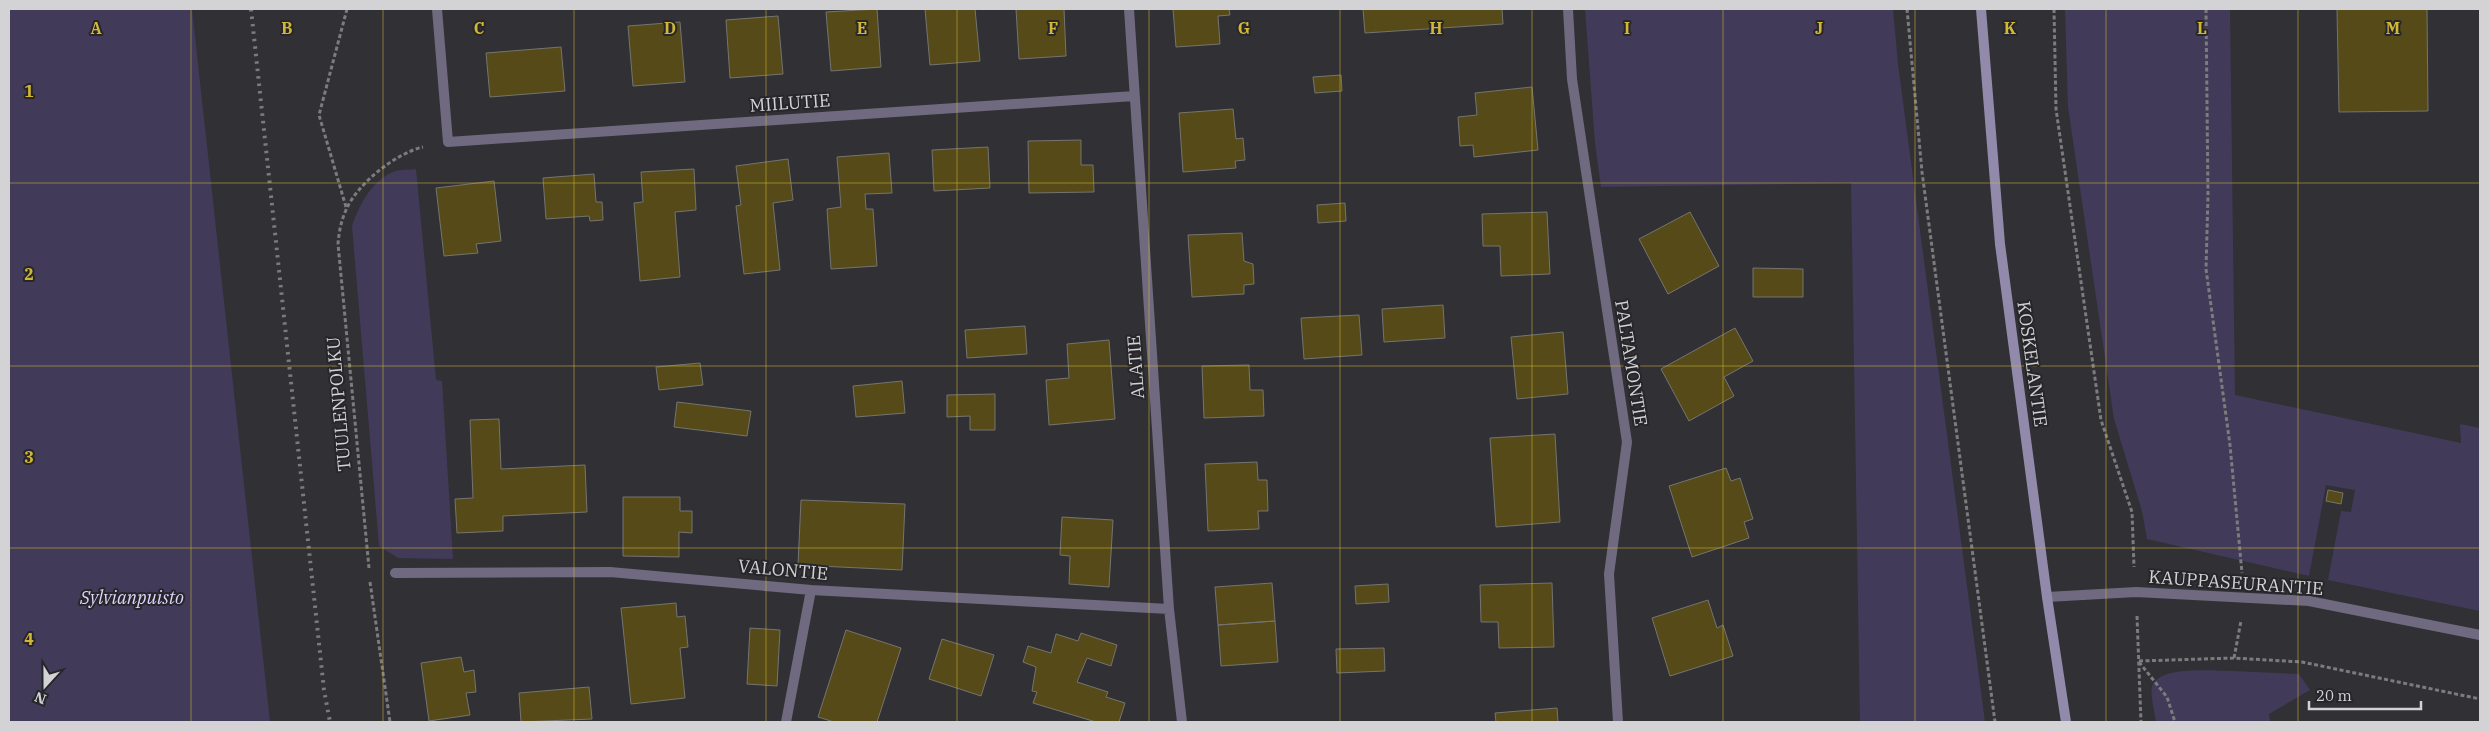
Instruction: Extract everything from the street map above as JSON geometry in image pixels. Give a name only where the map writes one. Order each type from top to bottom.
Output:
[{"type":"main road","name":"KOSKELANTIE","points":[[1982,9],[2000,244],[2046,597],[2066,722]]},
{"type":"street","points":[[437,9],[448,142]]},
{"type":"street","name":"ALATIE","points":[[1129,9],[1169,609],[1182,722]]},
{"type":"street","name":"PALTAMONTIE","points":[[1568,9],[1572,78],[1627,442],[1609,574],[1618,722]]},
{"type":"street","name":"MIILUTIE","points":[[448,142],[1134,96]]},
{"type":"street","name":"VALONTIE","points":[[395,573],[610,572],[811,590],[1169,609]]},
{"type":"street","points":[[786,722],[811,590]]},
{"type":"street","name":"KAUPPASEURANTIE","points":[[2046,597],[2136,592],[2309,601],[2480,635]]},
{"type":"path","points":[[346,208],[319,115],[347,9]]},
{"type":"path","points":[[1906,9],[1922,172],[1995,722]]},
{"type":"path","points":[[2054,9],[2056,109],[2101,420],[2132,512],[2141,722]]},
{"type":"path","points":[[2206,9],[2208,195],[2206,269],[2230,446],[2235,521],[2245,598],[2234,658]]},
{"type":"path","name":"TUULENPOLKU","points":[[390,722],[369,573],[338,244],[340,228],[346,208],[366,181],[410,150],[448,142]]},
{"type":"path","points":[[2139,661],[2234,658],[2302,662],[2480,699]]},
{"type":"path","points":[[2139,661],[2167,697],[2175,722]]},
{"type":"green space","name":"Sylvianpuisto","points":[[9,9],[192,9],[270,722],[9,722]]},
{"type":"green space","points":[[1585,9],[1893,9],[1898,64],[1985,722],[1860,722],[1851,183],[1601,187],[1595,143]]},
{"type":"green space","points":[[2065,9],[2230,9],[2235,395],[2461,443],[2460,424],[2480,428],[2480,611],[2328,580],[2341,511],[2351,512],[2355,490],[2326,485],[2309,576],[2147,539],[2142,511],[2114,419],[2068,107]]},
{"type":"green space","points":[[416,169],[436,380],[442,381],[453,559],[398,558],[379,546],[352,226],[363,201],[380,180],[396,171]]},
{"type":"green space","points":[[2201,670],[2299,674],[2310,690],[2269,714],[2270,722],[2156,722],[2152,687],[2156,680],[2164,675],[2175,672]]},
{"type":"building","points":[[877,9],[881,67],[831,71],[826,12]]},
{"type":"building","points":[[925,9],[975,9],[980,61],[930,65]]},
{"type":"building","points":[[1016,9],[1064,9],[1066,56],[1019,59]]},
{"type":"building","points":[[1173,9],[1229,9],[1230,15],[1218,16],[1220,44],[1176,47]]},
{"type":"building","points":[[1363,9],[1502,9],[1503,24],[1365,33]]},
{"type":"building","points":[[2337,9],[2427,9],[2428,111],[2339,112]]},
{"type":"building","points":[[778,16],[783,74],[730,78],[726,20]]},
{"type":"building","points":[[680,22],[685,82],[633,86],[628,26]]},
{"type":"building","points":[[561,47],[565,91],[490,97],[486,53]]},
{"type":"building","points":[[1341,75],[1342,91],[1315,93],[1313,77]]},
{"type":"building","points":[[1532,87],[1538,150],[1474,157],[1473,145],[1460,146],[1458,117],[1477,115],[1475,93]]},
{"type":"building","points":[[1233,109],[1236,139],[1243,138],[1245,160],[1235,161],[1236,168],[1183,172],[1179,113]]},
{"type":"building","points":[[1081,140],[1081,165],[1093,165],[1094,192],[1029,193],[1028,141]]},
{"type":"building","points":[[988,147],[990,188],[934,191],[932,150]]},
{"type":"building","points":[[889,153],[892,193],[865,194],[866,209],[873,209],[877,266],[831,269],[827,209],[841,207],[837,157]]},
{"type":"building","points":[[788,159],[793,200],[773,203],[780,270],[744,274],[736,206],[741,205],[736,166]]},
{"type":"building","points":[[694,169],[696,210],[675,212],[680,277],[640,281],[634,203],[643,202],[641,172]]},
{"type":"building","points":[[594,174],[596,202],[602,202],[603,220],[590,221],[589,216],[546,219],[543,178]]},
{"type":"building","points":[[494,181],[501,241],[476,244],[478,253],[444,256],[436,188]]},
{"type":"building","points":[[1345,203],[1346,221],[1318,223],[1317,205]]},
{"type":"building","points":[[1547,212],[1550,274],[1501,276],[1500,246],[1483,246],[1482,214]]},
{"type":"building","points":[[1690,212],[1719,266],[1668,294],[1639,239]]},
{"type":"building","points":[[1242,233],[1244,261],[1253,264],[1254,284],[1244,285],[1244,294],[1192,297],[1188,235]]},
{"type":"building","points":[[1753,268],[1803,269],[1803,297],[1753,297]]},
{"type":"building","points":[[1443,305],[1445,338],[1384,342],[1382,309]]},
{"type":"building","points":[[1359,315],[1362,355],[1304,359],[1301,318]]},
{"type":"building","points":[[1025,326],[1027,354],[967,358],[965,330]]},
{"type":"building","points":[[1735,328],[1753,361],[1724,377],[1734,396],[1689,421],[1661,369]]},
{"type":"building","points":[[1563,332],[1568,394],[1517,399],[1511,337]]},
{"type":"building","points":[[1109,340],[1115,419],[1049,425],[1046,380],[1069,378],[1067,344]]},
{"type":"building","points":[[700,363],[703,385],[659,390],[656,367]]},
{"type":"building","points":[[1249,365],[1250,390],[1263,390],[1264,416],[1204,418],[1202,366]]},
{"type":"building","points":[[902,381],[905,413],[856,417],[853,386]]},
{"type":"building","points":[[995,394],[995,430],[970,430],[970,416],[947,417],[947,395]]},
{"type":"building","points":[[677,402],[751,411],[747,436],[674,427]]},
{"type":"building","points":[[499,419],[501,469],[585,465],[587,512],[503,516],[503,531],[457,533],[455,499],[473,498],[470,420]]},
{"type":"building","points":[[1555,434],[1560,522],[1496,527],[1490,438]]},
{"type":"building","points":[[1257,462],[1258,480],[1267,480],[1268,511],[1258,511],[1259,529],[1208,531],[1205,464]]},
{"type":"building","points":[[1726,468],[1731,481],[1740,478],[1753,519],[1744,522],[1749,538],[1692,557],[1669,486]]},
{"type":"building","points":[[2328,490],[2343,493],[2341,504],[2326,501]]},
{"type":"building","points":[[623,497],[680,497],[680,511],[692,511],[692,533],[679,532],[679,557],[623,556]]},
{"type":"building","points":[[801,500],[905,504],[902,570],[798,565]]},
{"type":"building","points":[[1062,517],[1113,520],[1109,587],[1069,584],[1070,556],[1060,555]]},
{"type":"building","points":[[1272,583],[1275,621],[1218,625],[1215,587]]},
{"type":"building","points":[[1552,583],[1554,647],[1499,648],[1498,622],[1481,622],[1480,585]]},
{"type":"building","points":[[1388,584],[1389,602],[1356,604],[1355,586]]},
{"type":"building","points":[[1708,600],[1717,628],[1723,625],[1733,656],[1670,676],[1652,618]]},
{"type":"building","points":[[676,603],[677,617],[685,616],[688,647],[680,648],[685,698],[631,704],[621,608]]},
{"type":"building","points":[[1275,621],[1278,662],[1221,666],[1218,625]]},
{"type":"building","points":[[750,628],[780,630],[777,686],[747,684]]},
{"type":"building","points":[[846,630],[901,648],[877,722],[834,722],[818,717]]},
{"type":"building","points":[[1081,633],[1117,645],[1111,666],[1087,658],[1077,682],[1108,692],[1106,697],[1125,703],[1119,722],[1096,722],[1033,703],[1037,692],[1032,691],[1036,667],[1023,662],[1028,646],[1051,653],[1056,634],[1078,641]]},
{"type":"building","points":[[942,639],[994,655],[981,696],[929,679]]},
{"type":"building","points":[[1384,648],[1385,671],[1337,673],[1336,649]]},
{"type":"building","points":[[461,657],[464,672],[474,670],[476,692],[466,693],[470,715],[429,721],[421,663]]},
{"type":"building","points":[[589,687],[592,719],[521,722],[519,693]]},
{"type":"building","points":[[1557,708],[1558,722],[1496,722],[1495,713]]},
{"type":"railway","points":[[251,9],[324,690],[330,722]]}]
